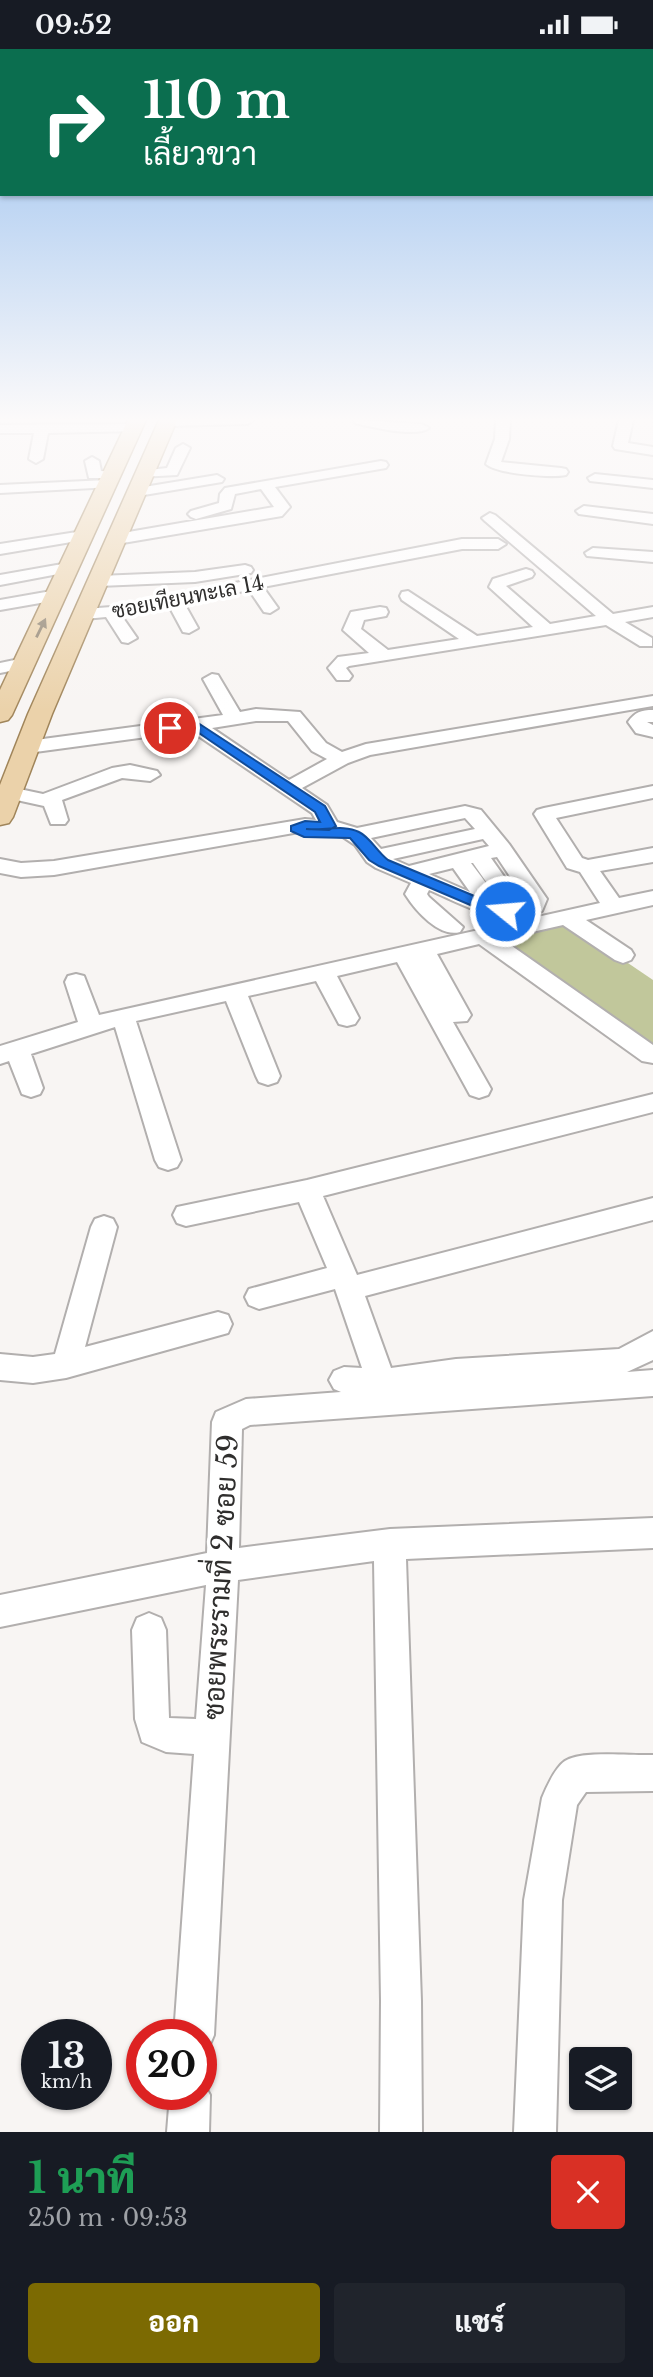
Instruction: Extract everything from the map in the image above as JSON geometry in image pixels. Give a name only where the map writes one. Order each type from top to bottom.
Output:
[{"type":"main road","points":[[40,714],[22,719],[1,713],[92,517]]},
{"type":"main road","points":[[0,817],[10,793],[17,752],[40,714],[126,517]]},
{"type":"street","points":[[147,534],[152,523],[177,517]]},
{"type":"street","points":[[117,539],[251,517]]},
{"type":"street","points":[[99,581],[222,574],[492,531],[609,619],[646,642]]},
{"type":"street","name":"ซอยเทียนทะเล 14","points":[[85,614],[111,612],[462,544],[492,531]]},
{"type":"street","points":[[0,549],[76,551]]},
{"type":"street","points":[[0,563],[76,551]]},
{"type":"street","points":[[0,580],[76,551]]},
{"type":"street","points":[[593,553],[653,557]]},
{"type":"street","points":[[526,574],[499,582],[497,587],[547,630]]},
{"type":"street","points":[[253,585],[270,608]]},
{"type":"street","points":[[0,605],[57,595]]},
{"type":"street","points":[[408,596],[474,641]]},
{"type":"street","points":[[174,600],[189,628]]},
{"type":"street","points":[[111,612],[128,638]]},
{"type":"street","points":[[380,612],[357,616],[352,630],[384,656]]},
{"type":"street","points":[[343,676],[337,668],[344,661],[650,614]]},
{"type":"street","points":[[0,668],[24,663]]},
{"type":"street","points":[[212,679],[234,718]]},
{"type":"street","points":[[288,787],[341,759],[366,750],[653,701]]},
{"type":"street","points":[[17,752],[234,718],[269,715],[293,716],[319,747],[341,759]]},
{"type":"street","points":[[653,716],[642,716],[638,722],[643,729],[653,731]]},
{"type":"street","points":[[0,866],[21,870],[54,868],[296,829],[304,833],[328,835],[341,831],[465,812],[474,814],[502,849],[536,899],[534,906],[517,910],[494,910],[374,857],[341,831],[320,809],[195,725]]},
{"type":"street","points":[[10,793],[47,799],[119,772],[150,775]]},
{"type":"street","points":[[653,792],[544,814],[575,863],[587,867],[653,855]]},
{"type":"street","points":[[47,799],[56,807],[58,820]]},
{"type":"street","points":[[374,857],[488,832]]},
{"type":"street","points":[[408,873],[502,849]]},
{"type":"street","points":[[468,858],[477,888],[494,910]]},
{"type":"street","points":[[468,858],[517,910]]},
{"type":"street","points":[[587,867],[614,907]]},
{"type":"street","points":[[428,882],[419,887],[416,894],[421,902],[452,927]]},
{"type":"street","points":[[454,893],[477,888]]},
{"type":"street","points":[[31,1088],[9,1052],[91,1024],[653,898]]},
{"type":"street","points":[[566,917],[623,955]]},
{"type":"street","points":[[481,935],[650,1055]]},
{"type":"street","points":[[414,951],[459,1015]]},
{"type":"street","points":[[414,951],[480,1089]]},
{"type":"street","points":[[323,972],[346,1018]]},
{"type":"street","points":[[76,982],[91,1024]]},
{"type":"street","points":[[234,991],[268,1076]]},
{"type":"street","points":[[123,1016],[168,1160]]},
{"type":"street","points":[[186,1215],[307,1190],[653,1104]]},
{"type":"street","points":[[307,1190],[346,1283],[381,1382]]},
{"type":"street","points":[[259,1297],[346,1283],[653,1209]]},
{"type":"street","points":[[65,1365],[104,1227]]},
{"type":"street","points":[[0,1367],[33,1370],[65,1365],[218,1324]]},
{"type":"street","points":[[344,1380],[381,1382],[456,1372],[619,1362],[636,1356],[653,1343]]},
{"type":"street","name":"ซอยพระรามที่ 2 ซอย 59","points":[[195,2019],[223,1566],[225,1425],[237,1415],[653,1383]]},
{"type":"street","points":[[0,1611],[223,1566],[390,1543],[653,1533]]},
{"type":"street","points":[[390,1543],[401,2001],[401,2132]]},
{"type":"street","points":[[149,1630],[154,1730],[166,1735],[213,1738]]},
{"type":"street","points":[[536,2132],[543,1900],[560,1798],[577,1774],[653,1773]]},
{"type":"street","points":[[188,2132],[189,2110]]},
{"type":"green space","points":[[566,921],[653,980],[653,1049],[495,937]]},
{"type":"route","points":[[170,728],[195,725],[320,809],[329,826],[305,825],[296,829],[304,833],[328,835],[340,832],[355,835],[374,857],[383,863],[494,910],[505,911]]}]
